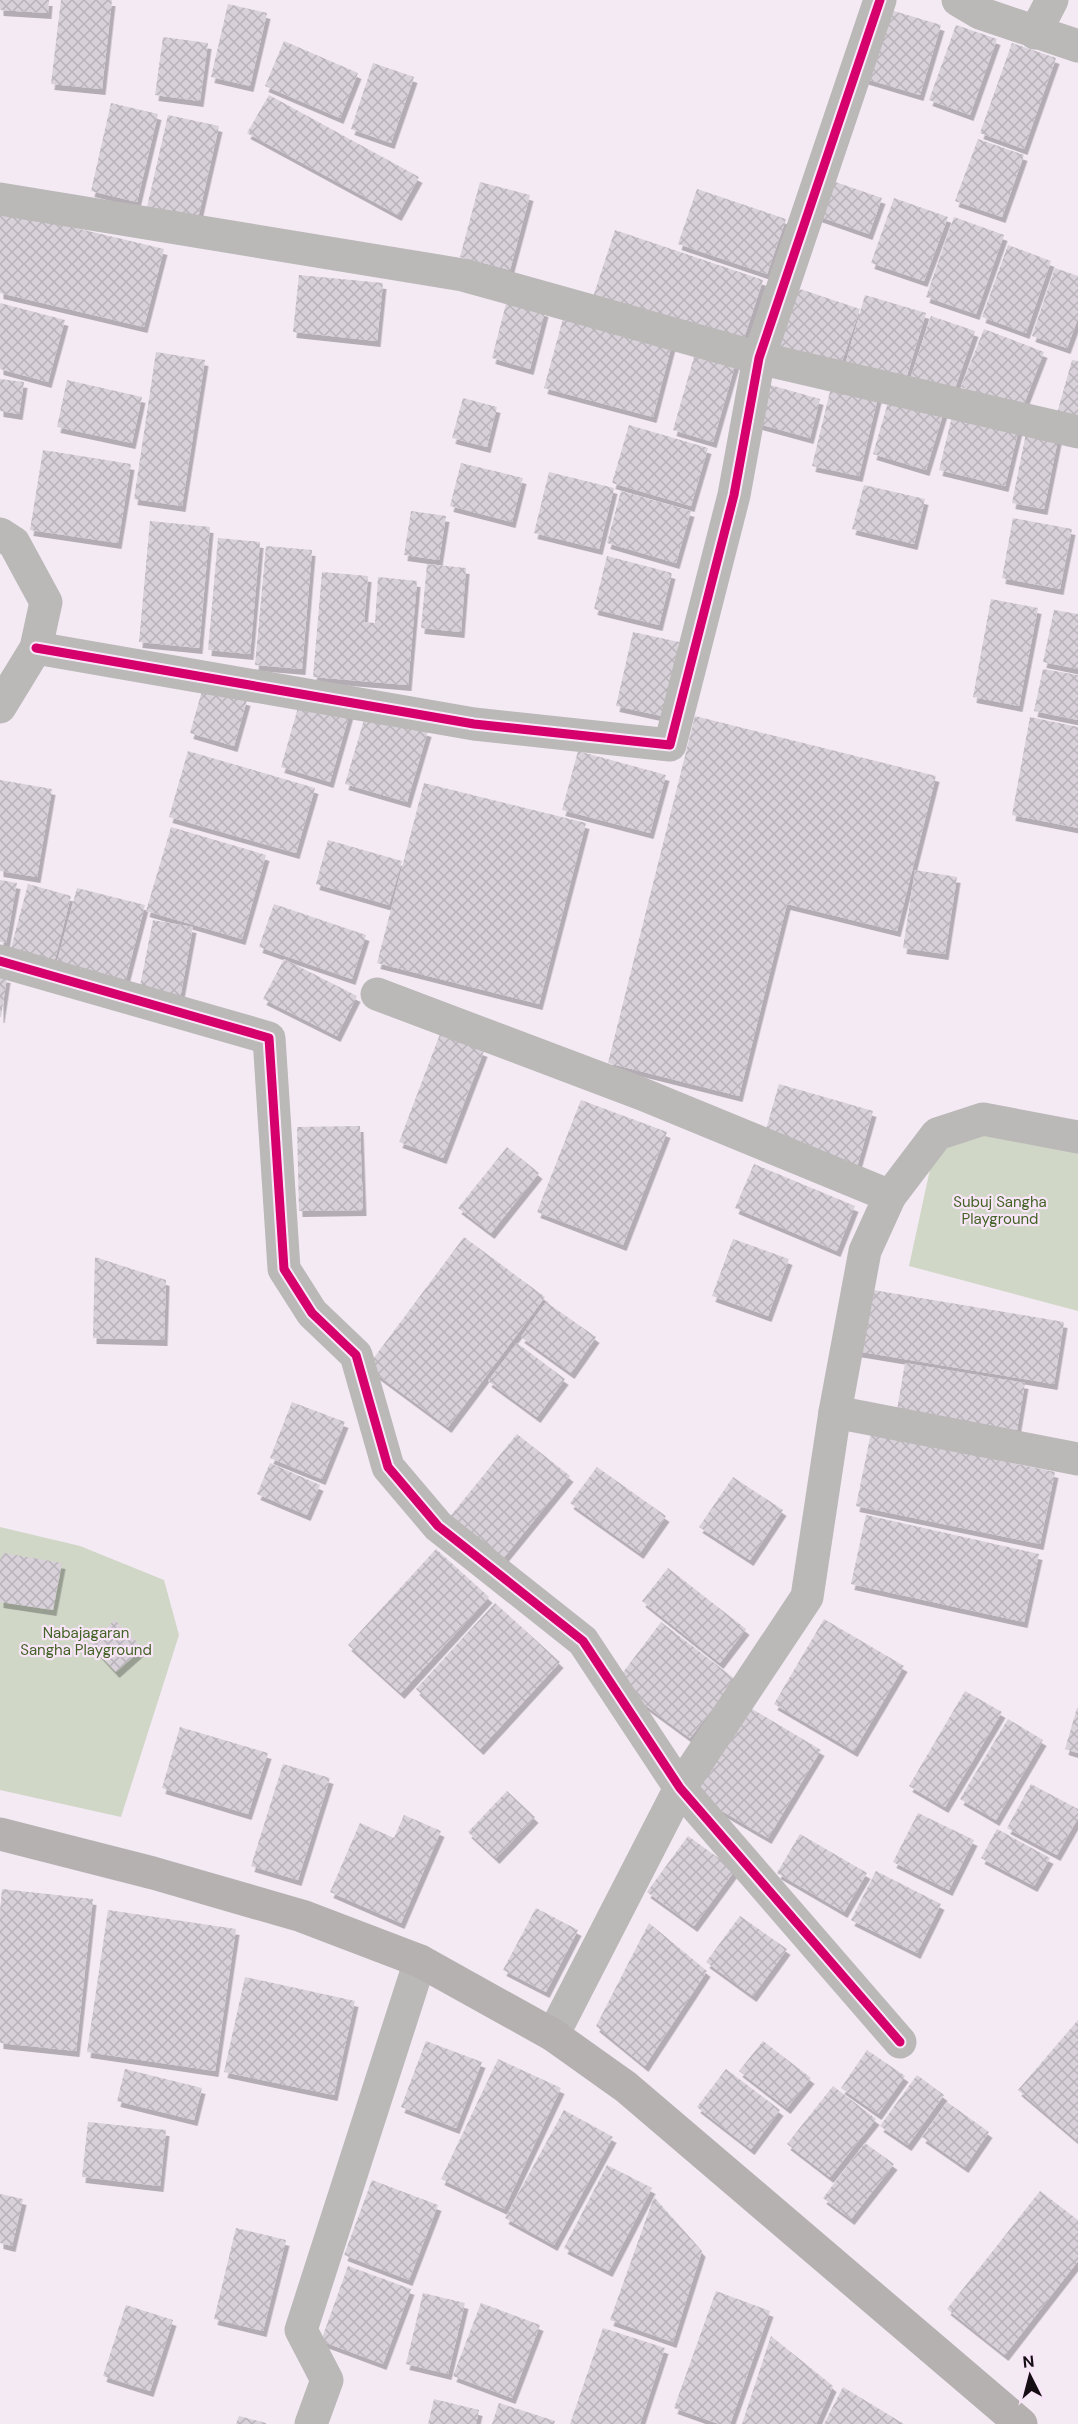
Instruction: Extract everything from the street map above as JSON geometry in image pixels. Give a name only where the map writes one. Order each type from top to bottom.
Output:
[{"type":"main road","points":[[0,1834],[153,1873],[302,1916],[420,1961],[553,2035],[626,2087],[1021,2424]]},
{"type":"street","points":[[36,648],[474,724],[670,745],[734,495],[759,358],[880,0]]},
{"type":"street","points":[[958,0],[980,13],[1078,46]]},
{"type":"street","points":[[1035,33],[1052,0]]},
{"type":"street","points":[[0,199],[463,275],[759,358],[1078,432]]},
{"type":"street","points":[[0,534],[14,543],[46,602],[36,648],[0,707]]},
{"type":"street","points":[[0,961],[269,1038],[284,1269],[312,1313],[356,1355],[388,1467],[438,1526],[583,1641],[680,1788],[900,2042]]},
{"type":"street","points":[[377,994],[642,1094],[890,1196]]},
{"type":"street","points":[[553,2035],[680,1788],[807,1597],[835,1412],[865,1251],[890,1196],[938,1134],[983,1119],[1078,1137]]},
{"type":"street","points":[[835,1412],[1078,1459]]},
{"type":"street","points":[[311,2424],[327,2380],[301,2330],[420,1961]]},
{"type":"green space","name":"Subuj Sangha Playground","points":[[1078,1122],[1078,1311],[909,1266],[939,1128]]},
{"type":"green space","name":"Nabajagaran Sangha Playground","points":[[0,1527],[80,1546],[164,1580],[179,1635],[121,1817],[0,1790]]},
{"type":"building","points":[[0,0],[49,0],[48,13],[0,10]]},
{"type":"building","points":[[61,0],[112,0],[102,89],[51,84]]},
{"type":"building","points":[[228,4],[267,13],[250,86],[211,77]]},
{"type":"building","points":[[884,8],[941,25],[920,95],[863,78]]},
{"type":"building","points":[[956,25],[997,39],[970,115],[929,100]]},
{"type":"building","points":[[163,37],[208,43],[200,101],[155,95]]},
{"type":"building","points":[[284,41],[358,73],[340,118],[265,86]]},
{"type":"building","points":[[1012,43],[1056,58],[1024,149],[980,133]]},
{"type":"building","points":[[373,63],[414,77],[391,143],[351,129]]},
{"type":"building","points":[[269,95],[419,177],[398,215],[247,133]]},
{"type":"building","points":[[111,103],[158,114],[137,202],[91,191]]},
{"type":"building","points":[[168,115],[219,126],[196,227],[145,216]]},
{"type":"building","points":[[978,139],[1024,155],[1002,217],[955,201]]},
{"type":"building","points":[[824,178],[882,198],[869,234],[812,214]]},
{"type":"building","points":[[480,182],[530,195],[510,270],[460,257]]},
{"type":"building","points":[[697,189],[786,219],[767,274],[678,244]]},
{"type":"building","points":[[894,198],[948,217],[924,281],[871,263]]},
{"type":"building","points":[[0,210],[164,249],[144,327],[0,293]]},
{"type":"building","points":[[954,217],[1004,235],[976,314],[926,297]]},
{"type":"building","points":[[615,230],[763,280],[740,350],[592,300]]},
{"type":"building","points":[[1008,245],[1051,261],[1026,333],[982,317]]},
{"type":"building","points":[[1055,268],[1078,276],[1078,318],[1067,348],[1032,336]]},
{"type":"building","points":[[299,275],[383,283],[377,341],[293,332]]},
{"type":"building","points":[[791,286],[860,309],[840,367],[771,344]]},
{"type":"building","points":[[865,295],[926,313],[905,382],[845,365]]},
{"type":"building","points":[[507,300],[545,311],[530,369],[492,358]]},
{"type":"building","points":[[0,303],[65,320],[48,382],[0,369]]},
{"type":"building","points":[[564,315],[672,344],[653,417],[544,388]]},
{"type":"building","points":[[931,316],[975,331],[953,394],[910,379]]},
{"type":"building","points":[[984,329],[1044,352],[1022,409],[961,387]]},
{"type":"building","points":[[696,350],[736,362],[713,442],[673,430]]},
{"type":"building","points":[[156,352],[205,360],[182,506],[134,499]]},
{"type":"building","points":[[1072,360],[1078,361],[1078,423],[1056,417]]},
{"type":"building","points":[[0,379],[24,382],[19,414],[0,411]]},
{"type":"building","points":[[67,380],[142,397],[132,443],[57,427]]},
{"type":"building","points":[[763,383],[820,399],[810,438],[752,422]]},
{"type":"building","points":[[832,383],[879,393],[859,476],[812,466]]},
{"type":"building","points":[[891,392],[945,408],[926,470],[873,454]]},
{"type":"building","points":[[463,398],[497,407],[487,447],[452,438]]},
{"type":"building","points":[[954,408],[1020,424],[1005,486],[939,470]]},
{"type":"building","points":[[629,425],[708,448],[691,506],[612,483]]},
{"type":"building","points":[[1027,428],[1059,434],[1044,509],[1012,503]]},
{"type":"building","points":[[43,450],[131,464],[118,543],[30,530]]},
{"type":"building","points":[[461,463],[523,478],[512,522],[450,506]]},
{"type":"building","points":[[549,472],[614,488],[599,549],[534,533]]},
{"type":"building","points":[[864,485],[925,499],[914,544],[852,529]]},
{"type":"building","points":[[621,491],[691,511],[676,563],[607,543]]},
{"type":"building","points":[[411,511],[446,516],[439,560],[404,555]]},
{"type":"building","points":[[1013,518],[1072,529],[1060,589],[1002,578]]},
{"type":"building","points":[[150,521],[210,527],[199,648],[139,642]]},
{"type":"building","points":[[218,538],[260,542],[250,654],[208,650]]},
{"type":"building","points":[[266,546],[312,550],[302,669],[255,665]]},
{"type":"building","points":[[607,556],[672,573],[659,625],[594,609]]},
{"type":"building","points":[[427,564],[466,568],[461,632],[421,628]]},
{"type":"building","points":[[322,572],[368,576],[364,622],[375,623],[378,577],[417,581],[408,685],[313,677]]},
{"type":"building","points":[[991,599],[1038,608],[1019,706],[973,697]]},
{"type":"building","points":[[1054,610],[1078,614],[1078,669],[1043,662]]},
{"type":"building","points":[[633,632],[679,642],[662,716],[616,706]]},
{"type":"building","points":[[1043,669],[1078,675],[1078,720],[1034,711]]},
{"type":"building","points":[[203,687],[247,700],[234,746],[190,733]]},
{"type":"building","points":[[301,697],[350,712],[330,782],[281,767]]},
{"type":"building","points":[[366,713],[428,731],[407,802],[345,784]]},
{"type":"building","points":[[695,716],[936,776],[897,931],[787,904],[739,1096],[608,1063]]},
{"type":"building","points":[[1030,717],[1078,727],[1078,828],[1012,815]]},
{"type":"building","points":[[188,751],[315,788],[296,853],[169,817]]},
{"type":"building","points":[[578,751],[666,775],[650,833],[562,810]]},
{"type":"building","points":[[0,780],[52,789],[37,877],[0,871]]},
{"type":"building","points":[[424,783],[586,823],[539,1004],[377,963]]},
{"type":"building","points":[[171,827],[266,855],[242,939],[146,911]]},
{"type":"building","points":[[328,840],[402,861],[389,905],[316,884]]},
{"type":"building","points":[[915,870],[957,877],[945,954],[903,948]]},
{"type":"building","points":[[0,880],[17,883],[6,943],[0,942]]},
{"type":"building","points":[[28,884],[71,896],[54,963],[10,952]]},
{"type":"building","points":[[77,888],[145,905],[124,986],[55,969]]},
{"type":"building","points":[[274,904],[366,935],[352,979],[259,947]]},
{"type":"building","points":[[153,920],[193,927],[179,1004],[138,996]]},
{"type":"building","points":[[284,959],[357,996],[337,1036],[263,999]]},
{"type":"building","points":[[0,976],[7,977],[1,1017],[0,1017]]},
{"type":"building","points":[[440,1034],[484,1051],[443,1158],[399,1142]]},
{"type":"building","points":[[779,1084],[873,1111],[857,1167],[763,1140]]},
{"type":"building","points":[[581,1100],[667,1132],[623,1245],[537,1212]]},
{"type":"building","points":[[360,1126],[363,1210],[299,1211],[297,1127]]},
{"type":"building","points":[[507,1147],[539,1173],[491,1233],[458,1208]]},
{"type":"building","points":[[754,1164],[855,1206],[837,1251],[735,1208]]},
{"type":"building","points":[[464,1237],[545,1297],[448,1427],[367,1367]]},
{"type":"building","points":[[733,1239],[789,1259],[768,1316],[712,1296]]},
{"type":"building","points":[[95,1257],[166,1280],[164,1340],[93,1338]]},
{"type":"building","points":[[867,1289],[1064,1322],[1054,1384],[856,1351]]},
{"type":"building","points":[[546,1302],[596,1337],[571,1373],[521,1337]]},
{"type":"building","points":[[517,1343],[565,1379],[537,1417],[488,1381]]},
{"type":"building","points":[[905,1363],[1025,1383],[1017,1430],[897,1410]]},
{"type":"building","points":[[292,1402],[345,1422],[322,1479],[270,1458]]},
{"type":"building","points":[[871,1433],[1055,1472],[1040,1544],[856,1506]]},
{"type":"building","points":[[517,1434],[570,1476],[501,1561],[448,1519]]},
{"type":"building","points":[[270,1463],[320,1485],[307,1515],[257,1494]]},
{"type":"building","points":[[597,1467],[666,1516],[640,1553],[570,1503]]},
{"type":"building","points":[[733,1477],[783,1510],[750,1560],[699,1527]]},
{"type":"building","points":[[866,1515],[1039,1554],[1024,1622],[851,1584]]},
{"type":"building","points":[[436,1549],[489,1597],[401,1693],[348,1645]]},
{"type":"building","points":[[4,1553],[62,1563],[53,1610],[0,1602],[0,1560]]},
{"type":"building","points":[[668,1568],[746,1629],[720,1663],[642,1601]]},
{"type":"building","points":[[495,1603],[560,1662],[480,1749],[416,1689]]},
{"type":"building","points":[[824,1619],[904,1666],[854,1751],[774,1704]]},
{"type":"building","points":[[115,1620],[143,1648],[116,1672],[89,1643]]},
{"type":"building","points":[[661,1622],[735,1679],[690,1738],[615,1683]]},
{"type":"building","points":[[965,1691],[1002,1712],[945,1807],[909,1786]]},
{"type":"building","points":[[749,1707],[821,1750],[768,1838],[695,1795]]},
{"type":"building","points":[[1078,1708],[1078,1753],[1065,1749]]},
{"type":"building","points":[[1008,1719],[1043,1740],[996,1820],[960,1799]]},
{"type":"building","points":[[180,1727],[268,1753],[248,1814],[162,1788]]},
{"type":"building","points":[[283,1764],[330,1778],[298,1880],[251,1866]]},
{"type":"building","points":[[1031,1784],[1078,1809],[1078,1818],[1057,1855],[1007,1828]]},
{"type":"building","points":[[507,1791],[535,1817],[496,1858],[468,1832]]},
{"type":"building","points":[[918,1813],[974,1840],[949,1890],[893,1862]]},
{"type":"building","points":[[404,1815],[441,1831],[401,1923],[330,1892],[360,1823],[394,1838]]},
{"type":"building","points":[[997,1829],[1050,1858],[1034,1886],[981,1858]]},
{"type":"building","points":[[800,1834],[867,1873],[844,1912],[777,1873]]},
{"type":"building","points":[[688,1836],[735,1870],[694,1926],[647,1892]]},
{"type":"building","points":[[876,1871],[941,1904],[917,1953],[851,1920]]},
{"type":"building","points":[[2,1889],[93,1899],[76,2051],[0,2043]]},
{"type":"building","points":[[536,1908],[578,1930],[546,1992],[503,1970]]},
{"type":"building","points":[[108,1910],[236,1929],[215,2071],[87,2052]]},
{"type":"building","points":[[740,1916],[787,1949],[753,1996],[706,1962]]},
{"type":"building","points":[[649,1923],[707,1971],[645,2066],[596,2026]]},
{"type":"building","points":[[245,1977],[355,2001],[334,2095],[224,2072]]},
{"type":"building","points":[[1078,2020],[1078,2141],[1018,2090]]},
{"type":"building","points":[[426,2041],[482,2062],[456,2128],[401,2107]]},
{"type":"building","points":[[763,2041],[811,2078],[787,2108],[739,2071]]},
{"type":"building","points":[[867,2050],[905,2076],[878,2114],[841,2088]]},
{"type":"building","points":[[498,2059],[561,2088],[504,2209],[441,2179]]},
{"type":"building","points":[[125,2069],[202,2088],[194,2120],[117,2101]]},
{"type":"building","points":[[726,2069],[780,2110],[751,2149],[697,2107]]},
{"type":"building","points":[[917,2075],[944,2095],[908,2145],[880,2126]]},
{"type":"building","points":[[833,2086],[876,2119],[830,2177],[787,2144]]},
{"type":"building","points":[[947,2102],[989,2132],[965,2167],[922,2137]]},
{"type":"building","points":[[564,2110],[613,2137],[554,2245],[505,2218]]},
{"type":"building","points":[[88,2122],[166,2130],[160,2186],[82,2177]]},
{"type":"building","points":[[865,2143],[894,2164],[851,2219],[823,2198]]},
{"type":"building","points":[[607,2165],[652,2188],[609,2271],[564,2248]]},
{"type":"building","points":[[372,2180],[438,2205],[409,2280],[344,2255]]},
{"type":"building","points":[[1040,2191],[1078,2220],[1078,2261],[1005,2355],[947,2309]]},
{"type":"building","points":[[0,2194],[23,2199],[12,2246],[0,2243]]},
{"type":"building","points":[[654,2197],[702,2251],[673,2342],[610,2320]]},
{"type":"building","points":[[236,2228],[286,2240],[263,2331],[214,2319]]},
{"type":"building","points":[[348,2266],[411,2289],[383,2364],[321,2341]]},
{"type":"building","points":[[716,2291],[770,2311],[730,2424],[719,2424],[674,2408]]},
{"type":"building","points":[[423,2293],[465,2303],[448,2374],[406,2364]]},
{"type":"building","points":[[481,2303],[540,2325],[512,2398],[453,2376]]},
{"type":"building","points":[[126,2305],[173,2320],[150,2391],[103,2376]]},
{"type":"building","points":[[603,2328],[665,2348],[640,2424],[570,2424]]},
{"type":"building","points":[[771,2336],[833,2386],[816,2424],[742,2424]]},
{"type":"building","points":[[843,2387],[904,2424],[824,2424]]},
{"type":"building","points":[[434,2399],[479,2410],[476,2424],[428,2424]]},
{"type":"building","points":[[499,2403],[555,2421],[554,2424],[492,2424]]},
{"type":"building","points":[[239,2416],[266,2423],[266,2424],[236,2424]]},
{"type":"cycle path","points":[[36,648],[474,724],[670,745],[734,495],[759,358],[880,0]]},
{"type":"cycle path","points":[[0,961],[269,1038],[284,1269],[312,1313],[356,1355],[388,1467],[438,1526],[583,1641],[680,1788],[900,2042]]}]
